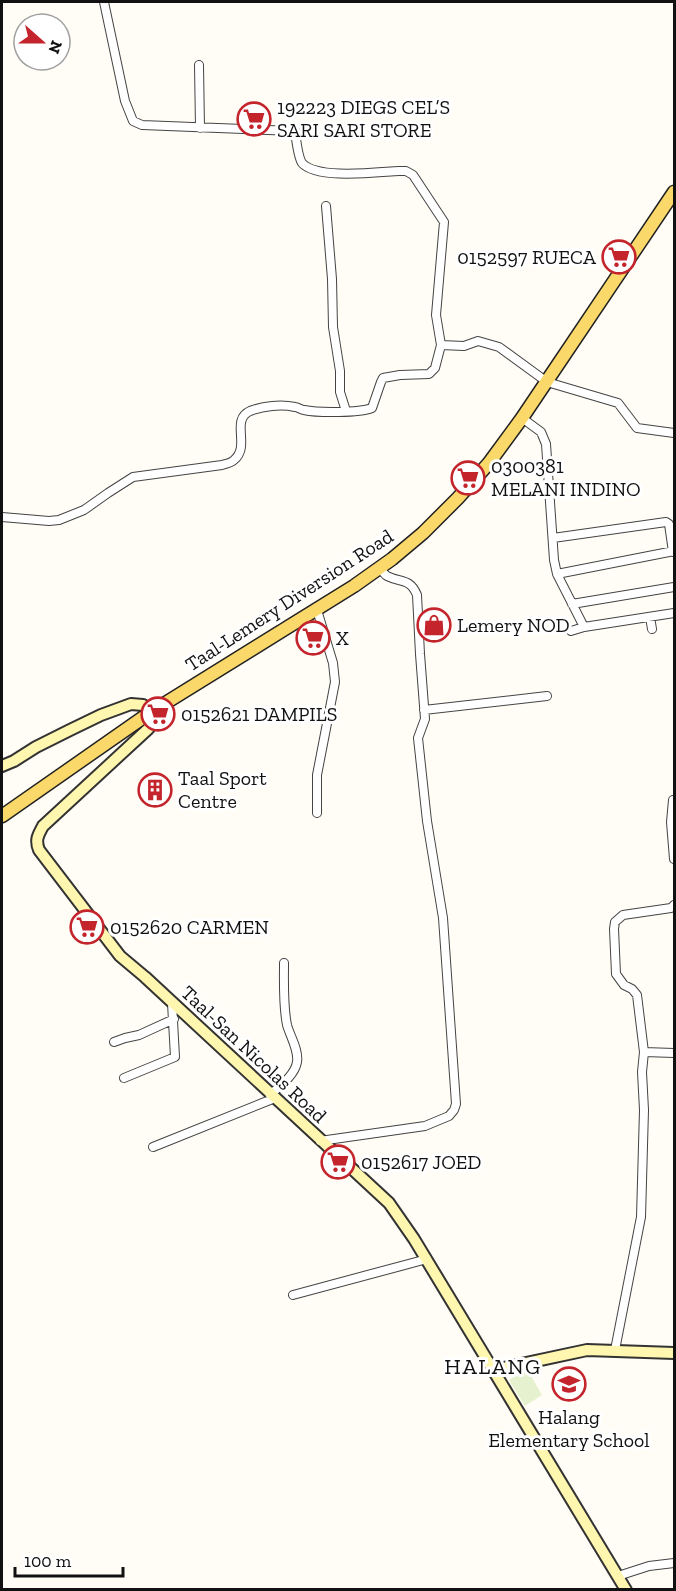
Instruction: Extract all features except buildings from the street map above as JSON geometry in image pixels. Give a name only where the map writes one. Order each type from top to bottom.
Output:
[{"type":"main road","name":"Taal-Lemery Diversion Road","points":[[2,816],[151,712],[317,610],[380,568],[440,517],[489,463],[522,418],[675,192]]},
{"type":"main road","points":[[2,766],[111,711],[131,704],[143,705],[151,712]]},
{"type":"main road","name":"Taal-San Nicolas Road","points":[[151,712],[153,723],[148,729],[44,826],[37,838],[37,844],[45,859],[120,956],[389,1203],[427,1259],[626,1590]]},
{"type":"main road","points":[[494,1370],[588,1350],[675,1353]]},
{"type":"street","points":[[2,517],[59,520],[84,510],[133,477],[222,465],[234,461],[242,448],[243,416],[267,406],[346,411],[364,411],[372,408],[383,378],[429,374],[435,368],[441,345],[436,315],[444,222],[413,175],[406,171],[327,174],[311,169],[302,163],[295,131],[142,125],[133,120],[125,101],[104,2]]},
{"type":"street","points":[[199,65],[200,128]]},
{"type":"street","points":[[326,206],[333,327],[340,371],[340,392],[346,411]]},
{"type":"street","points":[[441,345],[464,346],[478,341],[500,347],[546,382],[618,403],[637,428],[675,433]]},
{"type":"street","points":[[522,418],[541,432],[546,444],[554,560],[557,574],[584,627]]},
{"type":"street","points":[[553,538],[666,522],[669,524],[674,551],[557,574]]},
{"type":"street","points":[[320,1141],[425,1126],[449,1116],[456,1104],[443,918],[427,821],[418,738],[423,726],[424,710],[417,595],[410,584],[386,575],[380,568]]},
{"type":"street","points":[[572,604],[675,587]]},
{"type":"street","points":[[317,610],[333,663],[335,682],[317,775],[317,813]]},
{"type":"street","points":[[571,630],[675,613]]},
{"type":"street","points":[[650,616],[652,629]]},
{"type":"street","points":[[424,710],[547,696]]},
{"type":"street","points":[[673,800],[671,822],[675,859]]},
{"type":"street","points":[[615,1350],[641,1218],[644,1053],[637,995],[632,989],[624,986],[616,974],[615,921],[623,915],[671,908],[675,905]]},
{"type":"street","points":[[153,1147],[273,1096],[295,1069],[297,1061],[287,1024],[284,963]]},
{"type":"street","points":[[124,1078],[175,1058],[172,1003]]},
{"type":"street","points":[[114,1041],[139,1035],[174,1019]]},
{"type":"street","points":[[644,1053],[675,1053]]},
{"type":"street","points":[[293,1295],[427,1259]]},
{"type":"street","points":[[618,1576],[649,1566],[675,1563]]},
{"type":"green space","points":[[527,1369],[542,1395],[525,1406],[509,1380]]},
{"type":"place","name":"192223 DIEGS CEL’S SARI SARI STORE","points":[[254,119]]},
{"type":"place","name":"0152597 RUECA","points":[[619,257]]},
{"type":"place","name":"0300381 MELANI INDINO","points":[[468,478]]},
{"type":"place","name":"Lemery NOD","points":[[434,625]]},
{"type":"place","name":"X","points":[[313,638]]},
{"type":"place","name":"0152621 DAMPILS","points":[[158,714]]},
{"type":"place","name":"Taal Sport Centre","points":[[155,790]]},
{"type":"place","name":"0152620 CARMEN","points":[[87,927]]},
{"type":"place","name":"0152617 JOED","points":[[338,1162]]},
{"type":"place","name":"Halang Elementary School","points":[[569,1384]]},
{"type":"district","name":"HALANG","points":[[493,1366]]}]
